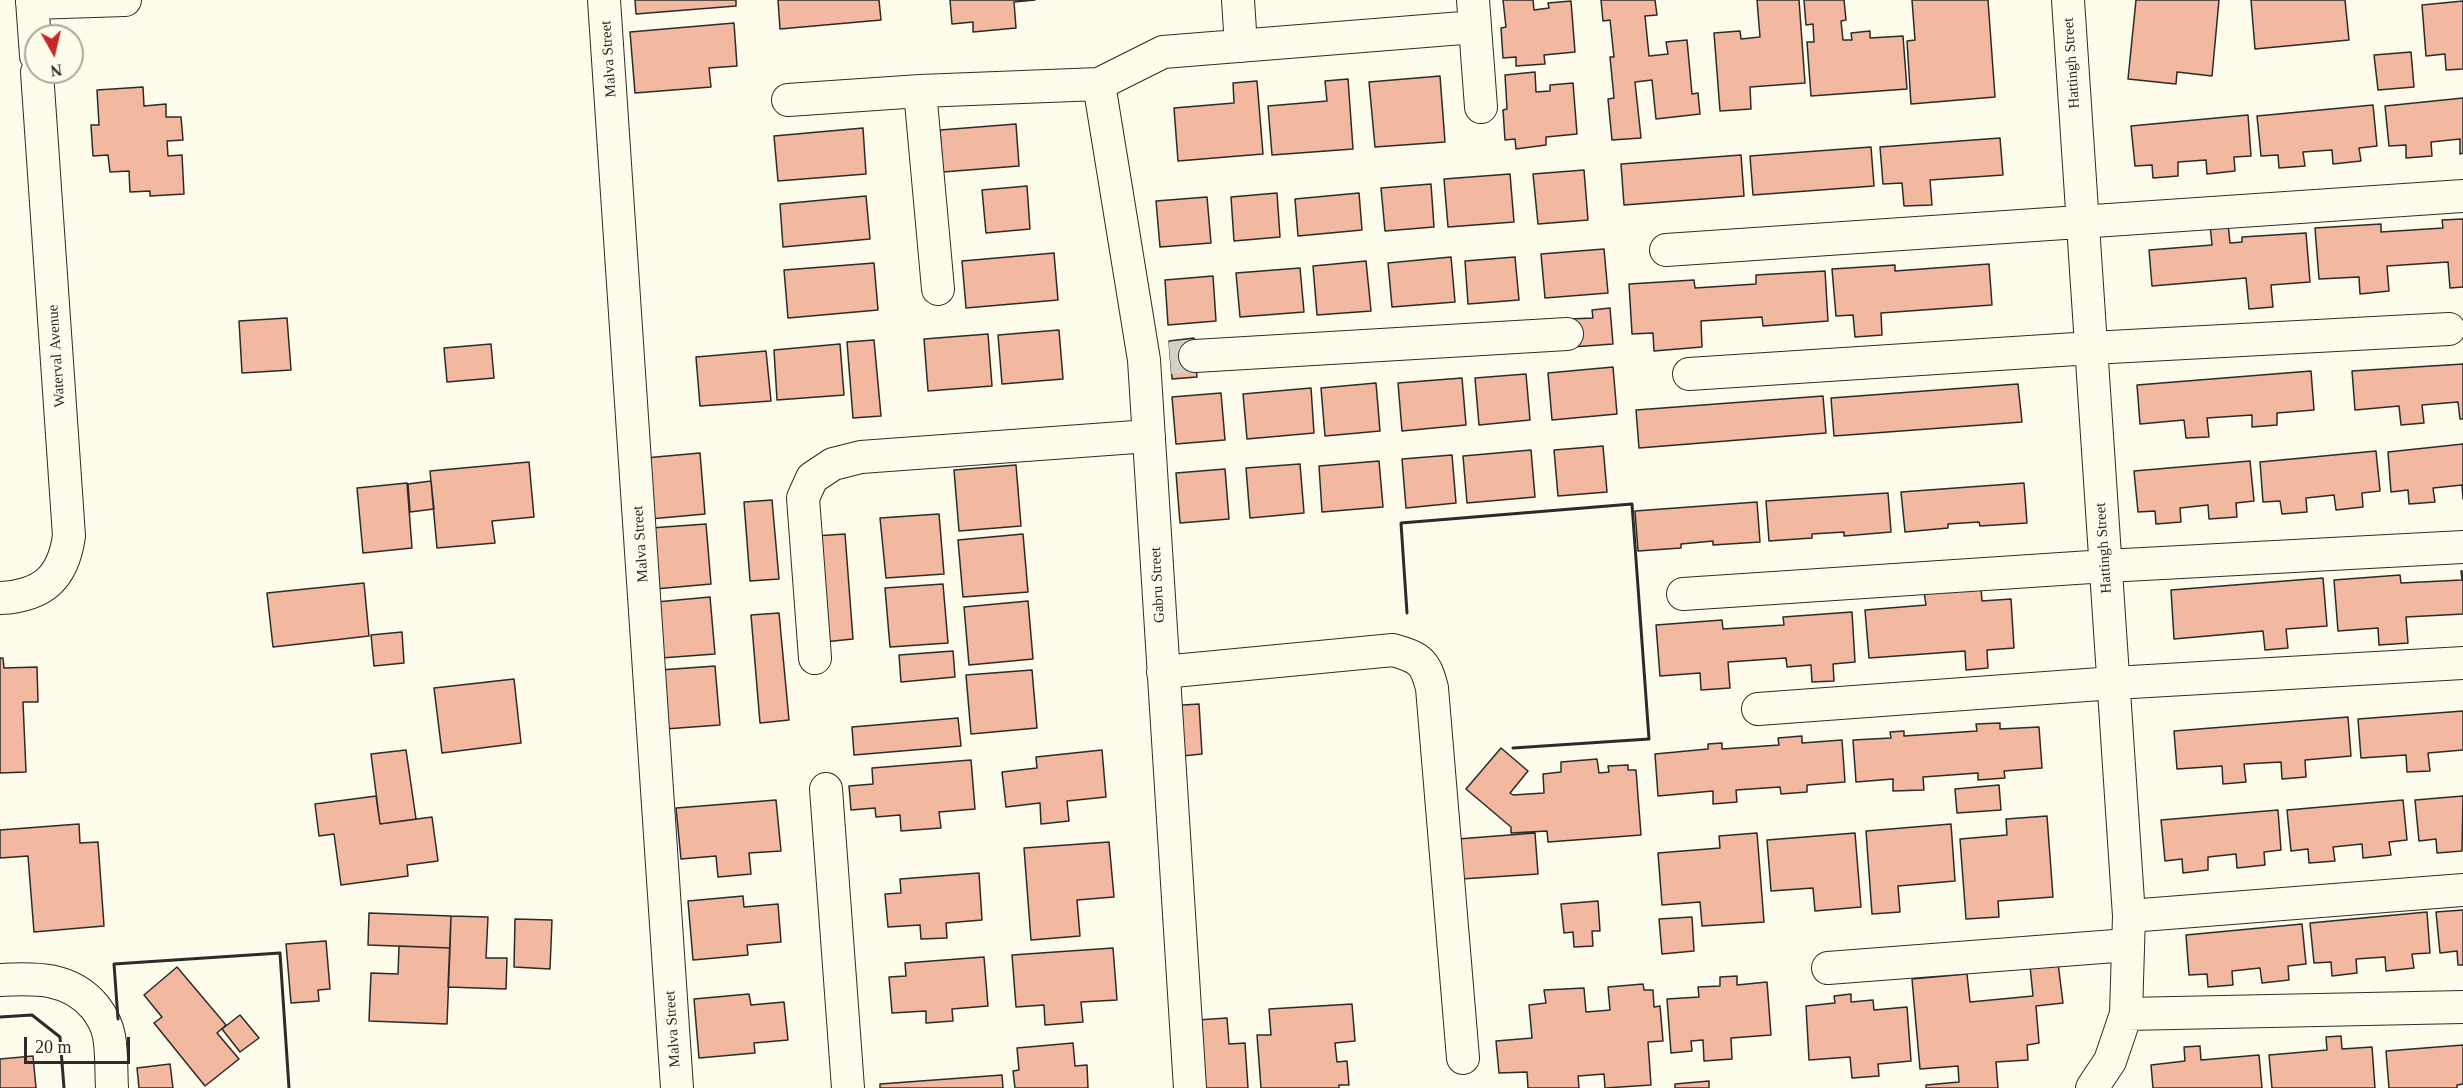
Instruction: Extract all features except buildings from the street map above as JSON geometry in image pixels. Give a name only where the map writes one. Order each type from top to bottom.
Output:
[{"type":"street","points":[[34,24],[32,2],[125,0]]},
{"type":"street","name":"Malva Street","points":[[604,0],[677,1088]]},
{"type":"street","points":[[1238,0],[1241,46]]},
{"type":"street","name":"Hattingh Street","points":[[2068,0],[2129,931],[2126,1014],[2110,1061],[2092,1088]]},
{"type":"street","points":[[788,100],[920,91],[1099,84],[1163,52],[1241,46],[1474,14],[1481,107]]},
{"type":"street","name":"Waterval Avenue","points":[[0,598],[36,590],[55,578],[67,553],[69,536],[38,84]]},
{"type":"street","name":"Gabru Street","points":[[1099,84],[1170,358],[1149,436],[1190,1088]]},
{"type":"street","points":[[920,91],[938,289]]},
{"type":"street","points":[[1666,250],[2463,196]]},
{"type":"street","points":[[1689,374],[2091,348],[2449,329]]},
{"type":"street","points":[[1170,358],[1567,334]]},
{"type":"street","points":[[815,658],[803,498],[812,478],[833,464],[861,457],[1149,436]]},
{"type":"street","points":[[1683,594],[2106,566],[2463,547]]},
{"type":"street","points":[[1163,672],[1393,650],[1413,656],[1426,666],[1432,688],[1463,1058]]},
{"type":"street","points":[[1758,709],[2463,663]]},
{"type":"street","points":[[826,789],[848,1088]]},
{"type":"street","points":[[1828,968],[2463,890]]},
{"type":"street","points":[[0,980],[57,981],[87,998],[101,1015],[109,1036],[112,1088]]},
{"type":"street","points":[[2126,1014],[2463,1007]]},
{"type":"tunnel","points":[[1170,358],[1195,356]]},
{"type":"wall","points":[[1407,613],[1401,523],[1632,504],[1649,739],[1513,748]]},
{"type":"wall","points":[[118,1019],[114,964],[280,953],[289,1088]]},
{"type":"wall","points":[[0,1017],[32,1015],[60,1037],[64,1088]]}]
